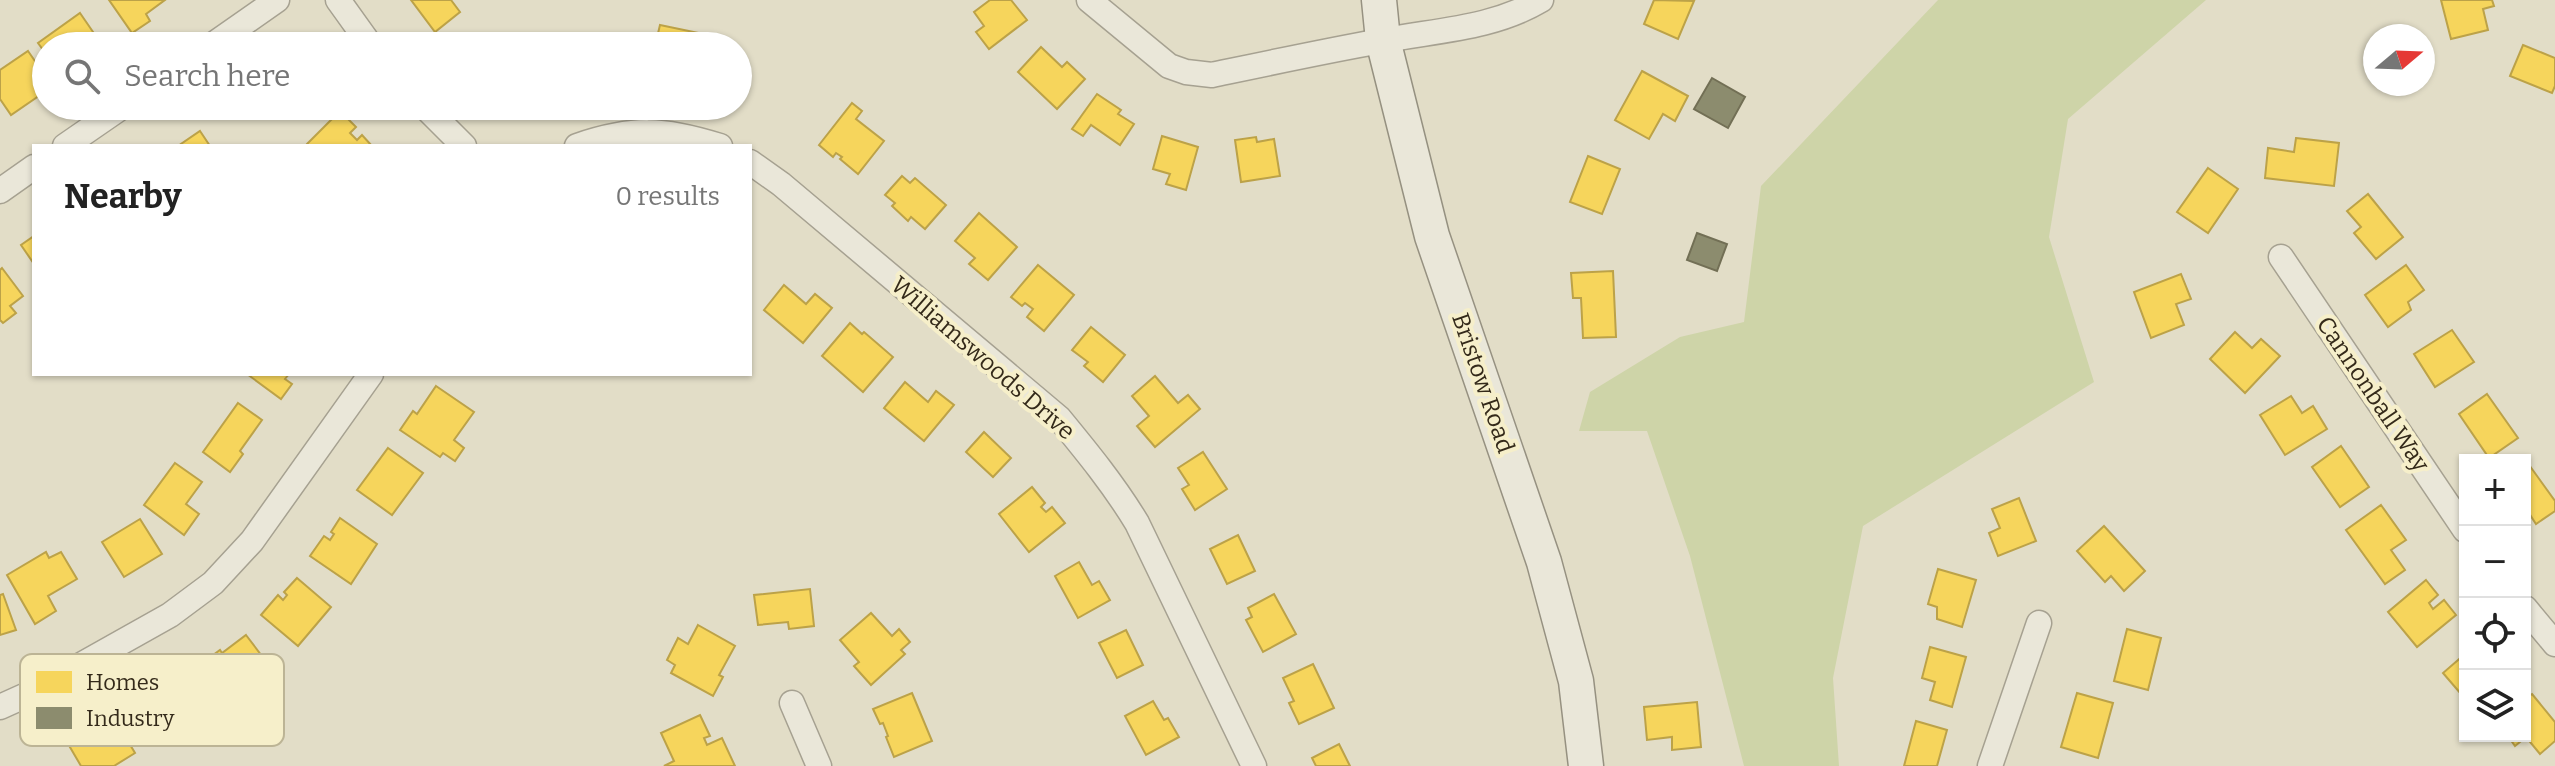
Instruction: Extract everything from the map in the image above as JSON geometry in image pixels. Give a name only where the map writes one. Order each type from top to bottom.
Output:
[{"type":"main road","name":"Bristow Road","points":[[1379,0],[1383,40],[1432,236],[1544,562],[1576,681],[1586,766]]},
{"type":"street","points":[[231,32],[277,0]]},
{"type":"street","points":[[338,0],[361,32]]},
{"type":"street","points":[[1089,0],[1158,59],[1186,72],[1212,75],[1383,40],[1485,24],[1511,17],[1541,0]]},
{"type":"street","points":[[68,144],[103,120]]},
{"type":"street","points":[[438,120],[462,144]]},
{"type":"street","points":[[583,144],[603,137],[653,131],[674,133],[713,144]]},
{"type":"street","name":"Williamswoods Drive","points":[[752,163],[781,184],[1059,418],[1088,452],[1117,489],[1137,523],[1254,766]]},
{"type":"street","points":[[0,191],[32,168]]},
{"type":"street","name":"Cannonball Way","points":[[2281,257],[2462,526]]},
{"type":"street","points":[[100,654],[170,615],[213,583],[252,541],[370,376]]},
{"type":"street","points":[[2531,615],[2555,644]]},
{"type":"street","points":[[1990,766],[2039,623]]},
{"type":"street","points":[[0,707],[20,698]]},
{"type":"street","points":[[792,703],[819,766]]},
{"type":"green space","points":[[1938,0],[2206,0],[2068,119],[2049,237],[2094,382],[1863,526],[1833,678],[1839,766],[1744,766],[1690,556],[1647,431],[1579,431],[1590,392],[1680,337],[1744,322],[1761,186]]},
{"type":"building: Homes","points":[[109,0],[165,0],[146,14],[150,21],[131,32]]},
{"type":"building: Homes","points":[[411,0],[451,0],[460,12],[435,32]]},
{"type":"building: Homes","points":[[990,0],[1011,0],[1027,20],[989,49],[976,32],[984,26],[974,12]]},
{"type":"building: Homes","points":[[1654,0],[1694,1],[1678,39],[1644,24]]},
{"type":"building: Homes","points":[[2441,0],[2492,0],[2494,6],[2483,9],[2488,30],[2451,39]]},
{"type":"building: Homes","points":[[80,13],[93,32],[53,32]]},
{"type":"building: Homes","points":[[660,25],[694,32],[658,32]]},
{"type":"building: Homes","points":[[2523,45],[2555,58],[2552,93],[2510,76]]},
{"type":"building: Homes","points":[[1041,47],[1062,67],[1067,62],[1085,79],[1057,109],[1018,72]]},
{"type":"building: Homes","points":[[28,51],[32,57],[32,101],[11,115],[0,99],[0,70]]},
{"type":"building: Homes","points":[[1642,71],[1688,96],[1675,121],[1663,114],[1649,139],[1615,120]]},
{"type":"building: Homes","points":[[1097,94],[1121,110],[1118,114],[1134,124],[1120,145],[1091,125],[1083,136],[1072,129]]},
{"type":"building: Homes","points":[[852,103],[862,111],[856,119],[884,141],[858,174],[840,159],[842,157],[836,153],[833,157],[819,145]]},
{"type":"building: Homes","points":[[331,120],[349,120],[356,127],[350,133],[357,140],[362,135],[370,144],[307,144]]},
{"type":"building: Homes","points":[[200,131],[209,144],[181,144]]},
{"type":"building: Homes","points":[[1162,136],[1198,147],[1186,190],[1166,184],[1170,174],[1153,169]]},
{"type":"building: Homes","points":[[1256,137],[1257,142],[1274,139],[1280,176],[1241,182],[1235,140]]},
{"type":"building: Homes","points":[[2296,138],[2339,143],[2334,186],[2265,178],[2268,148],[2294,152]]},
{"type":"building: Homes","points":[[1588,156],[1620,169],[1602,214],[1570,202]]},
{"type":"building: Homes","points":[[2208,168],[2238,189],[2208,233],[2177,212]]},
{"type":"building: Homes","points":[[902,176],[910,183],[915,178],[946,205],[925,229],[911,217],[908,221],[885,195]]},
{"type":"building: Homes","points":[[2368,194],[2403,237],[2376,259],[2354,233],[2361,227],[2347,211]]},
{"type":"building: Homes","points":[[979,213],[1017,247],[988,280],[969,264],[975,258],[955,241]]},
{"type":"building: Homes","points":[[32,237],[32,261],[21,245]]},
{"type":"building: Homes","points":[[1038,265],[1074,295],[1044,331],[1027,317],[1033,309],[1025,303],[1022,306],[1011,297]]},
{"type":"building: Homes","points":[[2406,265],[2424,290],[2408,302],[2411,310],[2388,327],[2365,295]]},
{"type":"building: Homes","points":[[2,268],[23,296],[10,306],[16,313],[3,323],[0,320]]},
{"type":"building: Homes","points":[[1613,271],[1616,337],[1583,338],[1581,298],[1573,298],[1571,273]]},
{"type":"building: Homes","points":[[2181,274],[2191,299],[2176,304],[2184,325],[2151,338],[2134,292]]},
{"type":"building: Homes","points":[[784,285],[806,304],[815,294],[832,308],[803,343],[764,310]]},
{"type":"building: Homes","points":[[850,323],[893,357],[863,392],[822,356]]},
{"type":"building: Homes","points":[[1091,327],[1125,355],[1103,382],[1084,366],[1088,362],[1072,350]]},
{"type":"building: Homes","points":[[2452,330],[2474,362],[2435,387],[2414,354]]},
{"type":"building: Homes","points":[[2235,332],[2252,348],[2261,339],[2280,356],[2245,393],[2210,359]]},
{"type":"building: Homes","points":[[250,376],[287,376],[285,379],[292,384],[281,399]]},
{"type":"building: Homes","points":[[1155,376],[1178,403],[1188,395],[1200,409],[1155,447],[1137,426],[1149,416],[1132,396]]},
{"type":"building: Homes","points":[[905,382],[928,402],[936,391],[954,405],[924,441],[884,408]]},
{"type":"building: Homes","points":[[436,386],[474,412],[454,440],[464,448],[455,461],[443,453],[440,457],[400,430],[413,411],[417,414]]},
{"type":"building: Homes","points":[[2487,394],[2518,438],[2495,454],[2486,454],[2459,414]]},
{"type":"building: Homes","points":[[2291,396],[2302,413],[2313,406],[2327,429],[2285,455],[2260,415]]},
{"type":"building: Homes","points":[[238,403],[262,420],[240,451],[243,454],[230,472],[203,452]]},
{"type":"building: Homes","points":[[984,432],[1011,458],[993,477],[966,452]]},
{"type":"building: Homes","points":[[2341,446],[2369,487],[2340,507],[2312,467]]},
{"type":"building: Homes","points":[[388,448],[423,473],[392,515],[357,490]]},
{"type":"building: Homes","points":[[1203,452],[1227,489],[1195,510],[1182,489],[1189,485],[1178,468]]},
{"type":"building: Homes","points":[[175,463],[202,482],[186,504],[199,514],[184,535],[144,505]]},
{"type":"building: Homes","points":[[2531,468],[2555,501],[2555,511],[2536,524],[2531,516]]},
{"type":"building: Homes","points":[[1032,487],[1045,503],[1041,507],[1046,512],[1052,507],[1065,523],[1029,552],[999,514]]},
{"type":"building: Homes","points":[[2019,498],[2036,541],[1998,556],[1989,533],[2000,528],[1992,509]]},
{"type":"building: Homes","points":[[2381,505],[2406,540],[2391,550],[2405,570],[2385,584],[2346,530]]},
{"type":"building: Homes","points":[[340,518],[377,544],[351,584],[310,556],[324,536],[330,540],[334,534],[331,532]]},
{"type":"building: Homes","points":[[140,519],[162,554],[124,577],[102,542]]},
{"type":"building: Homes","points":[[2104,526],[2145,571],[2124,591],[2111,576],[2105,582],[2077,551]]},
{"type":"building: Homes","points":[[1238,535],[1255,571],[1227,584],[1210,549]]},
{"type":"building: Homes","points":[[46,552],[49,558],[61,552],[77,579],[48,596],[56,611],[35,624],[7,575]]},
{"type":"building: Homes","points":[[1079,562],[1092,585],[1099,581],[1110,600],[1078,618],[1055,576]]},
{"type":"building: Homes","points":[[1938,569],[1976,580],[1962,627],[1937,619],[1937,607],[1928,604]]},
{"type":"building: Homes","points":[[297,578],[331,607],[298,646],[261,615],[278,595],[283,600],[287,595],[284,592]]},
{"type":"building: Homes","points":[[2426,580],[2438,595],[2429,603],[2433,609],[2444,600],[2456,615],[2417,647],[2388,612]]},
{"type":"building: Homes","points":[[810,589],[814,626],[789,629],[788,622],[758,625],[754,595]]},
{"type":"building: Homes","points":[[3,594],[16,630],[0,635],[0,595]]},
{"type":"building: Homes","points":[[1274,594],[1296,634],[1263,652],[1246,620],[1252,617],[1248,608]]},
{"type":"building: Homes","points":[[871,613],[892,636],[899,629],[910,642],[901,650],[905,654],[871,685],[854,666],[859,662],[840,640]]},
{"type":"building: Homes","points":[[698,625],[735,646],[719,675],[723,677],[713,696],[671,673],[675,665],[667,660],[678,638],[688,644]]},
{"type":"building: Homes","points":[[2127,629],[2161,638],[2148,690],[2114,681]]},
{"type":"building: Homes","points":[[1126,630],[1143,665],[1117,678],[1099,643]]},
{"type":"building: Homes","points":[[246,635],[260,654],[215,654],[220,650],[222,653]]},
{"type":"building: Homes","points":[[1930,647],[1966,657],[1952,707],[1930,700],[1935,682],[1922,678]]},
{"type":"building: Homes","points":[[2459,659],[2459,692],[2443,673]]},
{"type":"building: Homes","points":[[1313,664],[1334,708],[1299,724],[1289,703],[1294,701],[1283,678]]},
{"type":"building: Homes","points":[[912,693],[932,741],[894,757],[883,723],[880,724],[873,709]]},
{"type":"building: Homes","points":[[2077,693],[2113,703],[2098,758],[2061,747]]},
{"type":"building: Homes","points":[[2531,695],[2555,722],[2555,741],[2540,754],[2530,742]]},
{"type":"building: Homes","points":[[1153,701],[1179,737],[1146,755],[1125,716]]},
{"type":"building: Homes","points":[[1697,702],[1701,747],[1672,750],[1672,737],[1647,740],[1644,707]]},
{"type":"building: Homes","points":[[700,715],[710,736],[704,738],[707,745],[722,738],[735,766],[664,766],[674,761],[661,733]]},
{"type":"building: Homes","points":[[1916,721],[1947,730],[1937,766],[1904,766]]},
{"type":"building: Homes","points":[[1339,744],[1350,766],[1316,766],[1312,758]]},
{"type":"building: Homes","points":[[69,746],[131,746],[135,753],[114,766],[81,766]]},
{"type":"building: Industry","points":[[1712,78],[1745,97],[1728,128],[1694,109]]},
{"type":"building: Industry","points":[[1697,233],[1727,244],[1717,271],[1687,260]]}]
